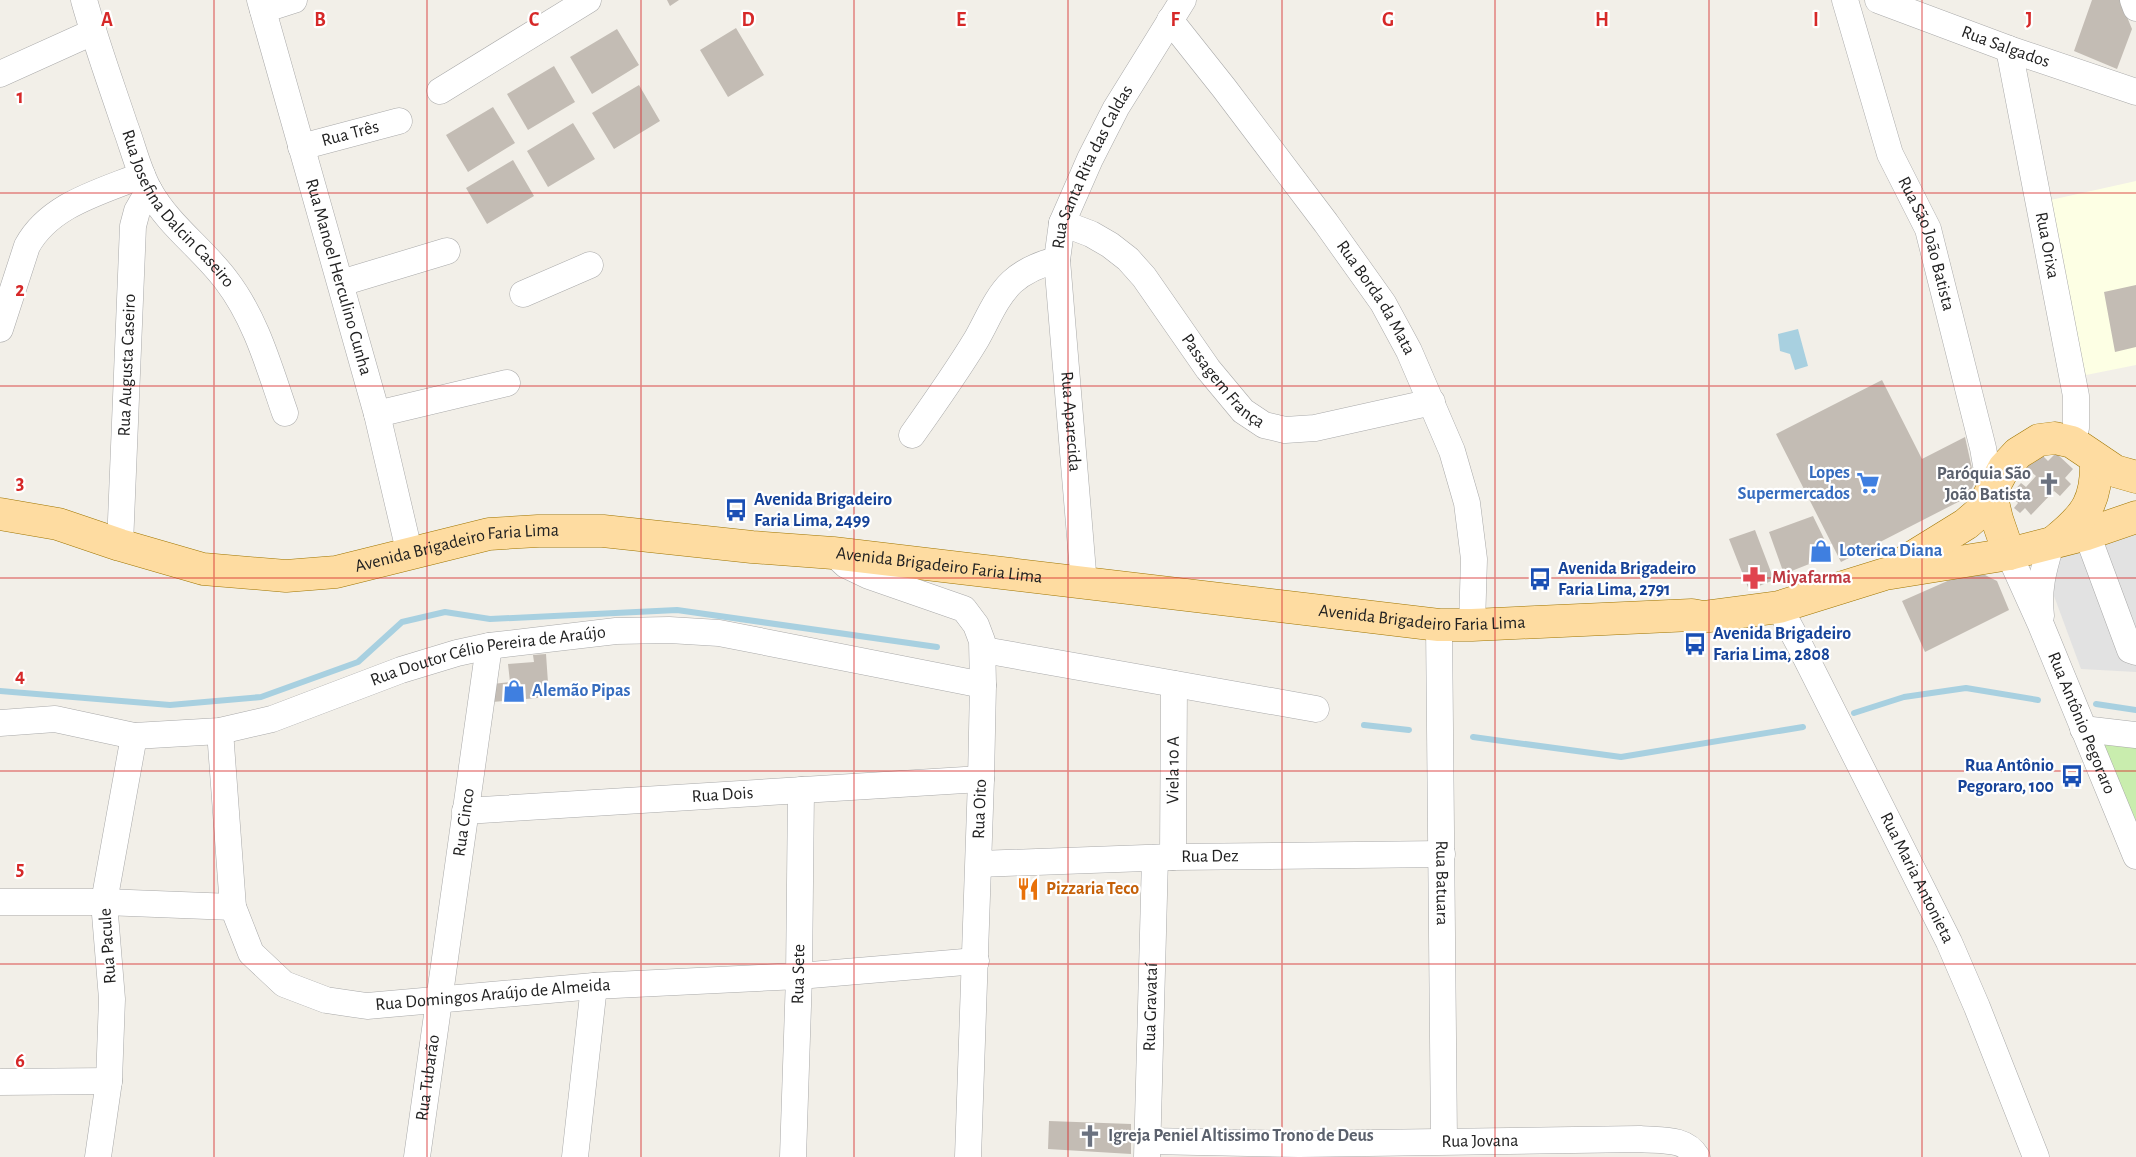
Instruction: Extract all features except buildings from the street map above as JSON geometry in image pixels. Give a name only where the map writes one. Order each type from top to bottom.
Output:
[{"type":"main road","name":"Avenida Brigadeiro Faria Lima","points":[[1885,574],[1966,524],[1980,512],[2004,468],[2018,453],[2039,440],[2055,438],[2084,451],[2115,471],[2136,477]]},
{"type":"main road","points":[[2051,544],[2087,511],[2097,481],[2084,451]]},
{"type":"main road","points":[[1991,494],[2009,554]]},
{"type":"main road","name":"Avenida Brigadeiro Faria Lima","points":[[0,514],[58,525],[203,569],[286,576],[336,572],[489,534],[603,531],[985,570],[1084,584],[1438,625],[1692,615],[1703,617],[1779,607],[1885,574],[2009,554],[2087,534],[2136,517]]},
{"type":"street","name":"Rua Josefina Dalcin Caseiro","points":[[84,0],[146,183],[178,230],[214,266],[234,291],[249,316],[262,347],[285,413]]},
{"type":"street","points":[[261,5],[294,0]]},
{"type":"street","points":[[440,91],[588,0]]},
{"type":"street","name":"Rua São João Batista","points":[[1845,0],[1890,154],[1928,229],[1983,448],[1991,494]]},
{"type":"street","name":"Rua Salgados","points":[[1878,0],[2009,49],[2136,92]]},
{"type":"street","points":[[2133,0],[2136,8]]},
{"type":"street","name":"Rua Manoel Herculino Cunha","points":[[261,5],[377,414],[410,555]]},
{"type":"street","name":"Rua Santa Rita das Caldas","points":[[912,435],[1011,283],[1040,263],[1057,260],[1062,223],[1090,159],[1111,118],[1176,10]]},
{"type":"street","name":"Rua Borda da Mata","points":[[1176,10],[1251,124],[1383,303],[1409,351],[1452,451],[1467,503],[1473,559],[1472,625]]},
{"type":"street","points":[[0,74],[93,32]]},
{"type":"street","name":"Rua Orixa","points":[[2009,49],[2076,396],[2076,428],[2084,451]]},
{"type":"street","name":"Rua Três","points":[[301,147],[399,121]]},
{"type":"street","points":[[0,329],[27,246],[34,233],[65,207],[146,183]]},
{"type":"street","name":"Rua Augusta Caseiro","points":[[120,545],[133,226],[146,183]]},
{"type":"street","name":"Passagem França","points":[[1062,223],[1100,239],[1128,259],[1144,277],[1208,369],[1243,411],[1263,425],[1285,430],[1315,428],[1432,402]]},
{"type":"street","points":[[341,283],[447,251]]},
{"type":"street","name":"Rua Aparecida","points":[[1057,260],[1084,584]]},
{"type":"street","points":[[523,294],[590,265]]},
{"type":"street","points":[[377,414],[507,383]]},
{"type":"street","points":[[2087,534],[2130,650],[2136,652]]},
{"type":"street","name":"Rua Antônio Pegoraro","points":[[2041,625],[2039,594],[2042,572],[2051,544]]},
{"type":"street","name":"Rua Oito","points":[[833,553],[846,565],[869,576],[964,609],[976,625],[984,650],[976,961],[968,1157]]},
{"type":"street","name":"Rua Antônio Pegoraro","points":[[2009,554],[2041,625],[2136,856]]},
{"type":"street","name":"Rua Maria Antonieta","points":[[1779,607],[1949,942],[2036,1157]]},
{"type":"street","name":"Rua Batuara","points":[[1438,625],[1444,1141]]},
{"type":"street","name":"Rua Doutor Célio Pereira de Araújo","points":[[0,723],[55,719],[134,736],[220,731],[272,719],[401,670],[457,653],[489,646],[616,631],[669,630],[719,633],[983,685]]},
{"type":"street","name":"Rua Cinco","points":[[439,999],[489,646]]},
{"type":"street","points":[[984,650],[1316,709]]},
{"type":"street","name":"Viela 10 A","points":[[1164,857],[1174,684]]},
{"type":"street","points":[[2083,729],[2136,735]]},
{"type":"street","name":"Rua Domingos Araújo de Almeida","points":[[220,731],[233,907],[251,952],[284,984],[326,1000],[367,1006],[594,986],[799,976],[976,961]]},
{"type":"street","name":"Rua Pacule","points":[[98,1157],[109,1081],[112,999],[104,902],[134,736]]},
{"type":"street","name":"Rua Dois","points":[[465,812],[981,779]]},
{"type":"street","name":"Rua Sete","points":[[793,1157],[799,976],[801,790]]},
{"type":"street","name":"Rua Dez","points":[[979,864],[1164,857],[1442,854]]},
{"type":"street","name":"Rua Gravataí","points":[[1148,1149],[1164,857]]},
{"type":"street","points":[[0,902],[104,902],[233,907]]},
{"type":"street","points":[[575,1157],[594,986]]},
{"type":"street","name":"Rua Tubarão","points":[[417,1157],[439,999]]},
{"type":"street","points":[[0,1082],[109,1081]]},
{"type":"street","name":"Rua Jovana","points":[[1148,1149],[1444,1141],[1481,1149],[1640,1139],[1677,1142],[1691,1147],[1697,1157]]},
{"type":"shaded area","points":[[2136,181],[2136,365],[2081,376],[2046,201]]},
{"type":"shaded area","points":[[2136,525],[2136,672],[2081,669],[2047,577],[2054,552]]},
{"type":"green space","points":[[2096,738],[2136,743],[2136,830]]},
{"type":"water","points":[[1798,329],[1808,366],[1795,370],[1790,354],[1780,351],[1778,334]]},
{"type":"waterway","points":[[0,691],[170,705],[261,697],[358,662],[402,622],[445,612],[490,619],[677,610],[937,647]]},
{"type":"waterway","points":[[1854,713],[1904,697],[1966,688],[2038,700]]},
{"type":"waterway","points":[[2096,704],[2136,710]]},
{"type":"waterway","points":[[1364,725],[1409,730]]},
{"type":"waterway","points":[[1473,737],[1621,757],[1803,727]]},
{"type":"place","name":"Lopes Supermercados","points":[[1868,483]]},
{"type":"place","name":"Paróquia São João Batista","points":[[2049,484]]},
{"type":"place","name":"Avenida Brigadeiro Faria Lima, 2499","points":[[736,510]]},
{"type":"place","name":"Loterica Diana","points":[[1821,551]]},
{"type":"place","name":"Miyafarma","points":[[1754,578]]},
{"type":"place","name":"Avenida Brigadeiro Faria Lima, 2791","points":[[1540,579]]},
{"type":"place","name":"Avenida Brigadeiro Faria Lima, 2808","points":[[1695,644]]},
{"type":"place","name":"Alemão Pipas","points":[[514,691]]},
{"type":"place","name":"Rua Antônio Pegoraro, 100","points":[[2072,776]]},
{"type":"place","name":"Pizzaria Teco","points":[[1028,889]]},
{"type":"place","name":"Igreja Peniel Altissimo Trono de Deus","points":[[1090,1136]]}]
